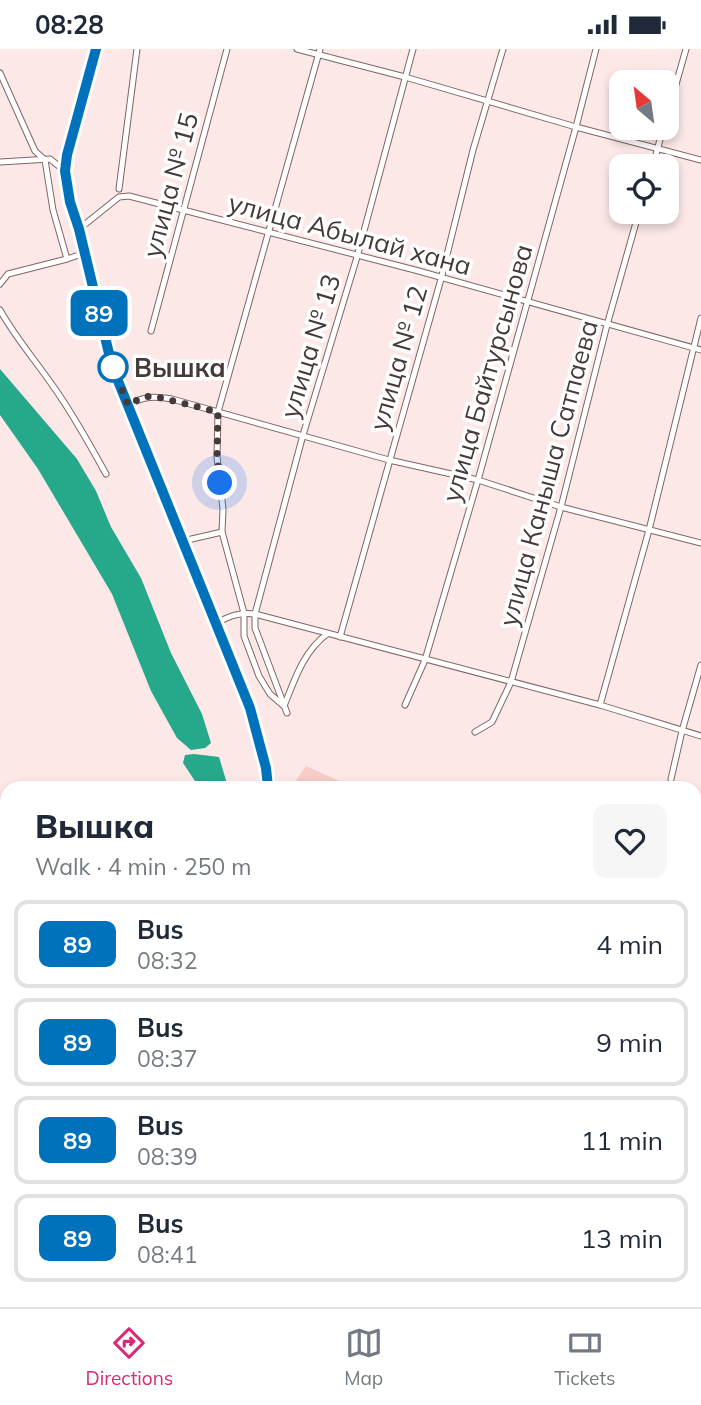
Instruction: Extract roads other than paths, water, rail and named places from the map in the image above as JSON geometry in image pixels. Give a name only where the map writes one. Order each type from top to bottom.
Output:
[{"type":"street","points":[[96,49],[67,155],[65,171],[70,202],[112,366],[250,708],[267,781]]},
{"type":"street","points":[[119,189],[137,49]]},
{"type":"street","name":"улица № 15","points":[[151,331],[227,49]]},
{"type":"street","points":[[297,49],[319,52],[576,127],[701,160]]},
{"type":"street","name":"улица № 13","points":[[255,614],[413,49]]},
{"type":"street","name":"улица № 12","points":[[340,637],[503,49]]},
{"type":"street","name":"улица Байтурсынова","points":[[405,705],[425,660],[478,480],[596,49]]},
{"type":"street","points":[[679,74],[686,49]]},
{"type":"street","points":[[284,706],[270,694],[259,676],[244,636],[244,613],[222,532],[223,509],[217,457],[218,412],[319,52]]},
{"type":"street","points":[[0,73],[35,151],[45,160],[53,210],[67,259]]},
{"type":"street","points":[[656,154],[660,140]]},
{"type":"street","points":[[0,162],[50,159],[65,171]]},
{"type":"street","name":"улица Абылай хана","points":[[79,229],[119,197],[129,196],[701,350]]},
{"type":"street","name":"улица Каныша Сатпаева","points":[[475,732],[492,722],[511,682],[561,507],[636,224]]},
{"type":"street","points":[[0,284],[8,274],[85,253]]},
{"type":"street","points":[[0,310],[14,335],[83,431],[106,474]]},
{"type":"street","points":[[600,705],[649,530],[701,318]]},
{"type":"street","points":[[128,405],[143,397],[153,396],[389,460],[478,480],[561,507],[701,543]]},
{"type":"street","points":[[183,541],[222,532]]},
{"type":"street","points":[[216,623],[232,615],[255,614],[600,705],[701,736]]},
{"type":"street","points":[[255,614],[255,628],[287,713]]},
{"type":"street","points":[[284,706],[306,657],[327,634]]},
{"type":"street","points":[[671,779],[701,665]]},
{"type":"place","name":"Вышка","points":[[113,367]]}]
